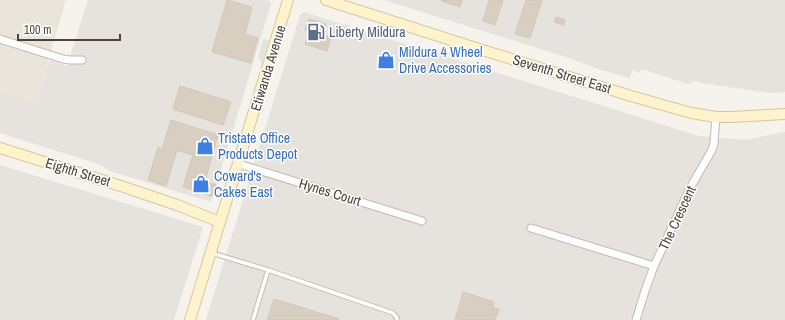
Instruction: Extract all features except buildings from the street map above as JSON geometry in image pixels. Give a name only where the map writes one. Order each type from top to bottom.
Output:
[{"type":"street","name":"Etiwanda Avenue","points":[[190,320],[288,0]]},
{"type":"street","name":"Seventh Street East","points":[[326,0],[676,109],[704,116],[716,117],[783,114]]},
{"type":"street","points":[[0,39],[63,59],[82,60]]},
{"type":"street","name":"The Crescent","points":[[636,320],[654,266],[690,188],[712,150],[714,144],[716,117]]},
{"type":"street","name":"Eighth Street","points":[[0,148],[222,218]]},
{"type":"street","name":"Eighth Street","points":[[0,154],[114,189],[156,198]]},
{"type":"street","name":"Hynes Court","points":[[238,164],[422,221]]},
{"type":"street","points":[[532,228],[654,266]]},
{"type":"lane","points":[[211,253],[268,270],[392,314],[397,318],[397,320]]},
{"type":"lane","points":[[253,320],[268,270]]},
{"type":"shaded area","points":[[0,0],[66,0],[36,102],[0,92]]},
{"type":"shaded area","points":[[88,0],[265,0],[269,1],[271,4],[211,202],[110,171],[101,165],[0,133],[0,92],[36,102],[49,60],[67,66]]},
{"type":"shaded area","points":[[384,0],[785,0],[785,92],[770,93],[695,81],[688,84],[641,69],[640,73],[632,70],[630,78]]},
{"type":"shaded area","points":[[304,12],[699,136],[745,140],[785,132],[785,320],[206,320],[300,15]]},
{"type":"shaded area","points":[[263,39],[269,40],[262,65],[258,57]]},
{"type":"shaded area","points":[[0,165],[203,227],[174,320],[0,320]]},
{"type":"place","name":"Liberty Mildura","points":[[316,32]]},
{"type":"place","name":"Mildura 4 Wheel Drive Accessories","points":[[386,60]]},
{"type":"place","name":"Tristate Office Products Depot","points":[[205,146]]},
{"type":"place","name":"Coward's Cakes East","points":[[201,184]]}]
